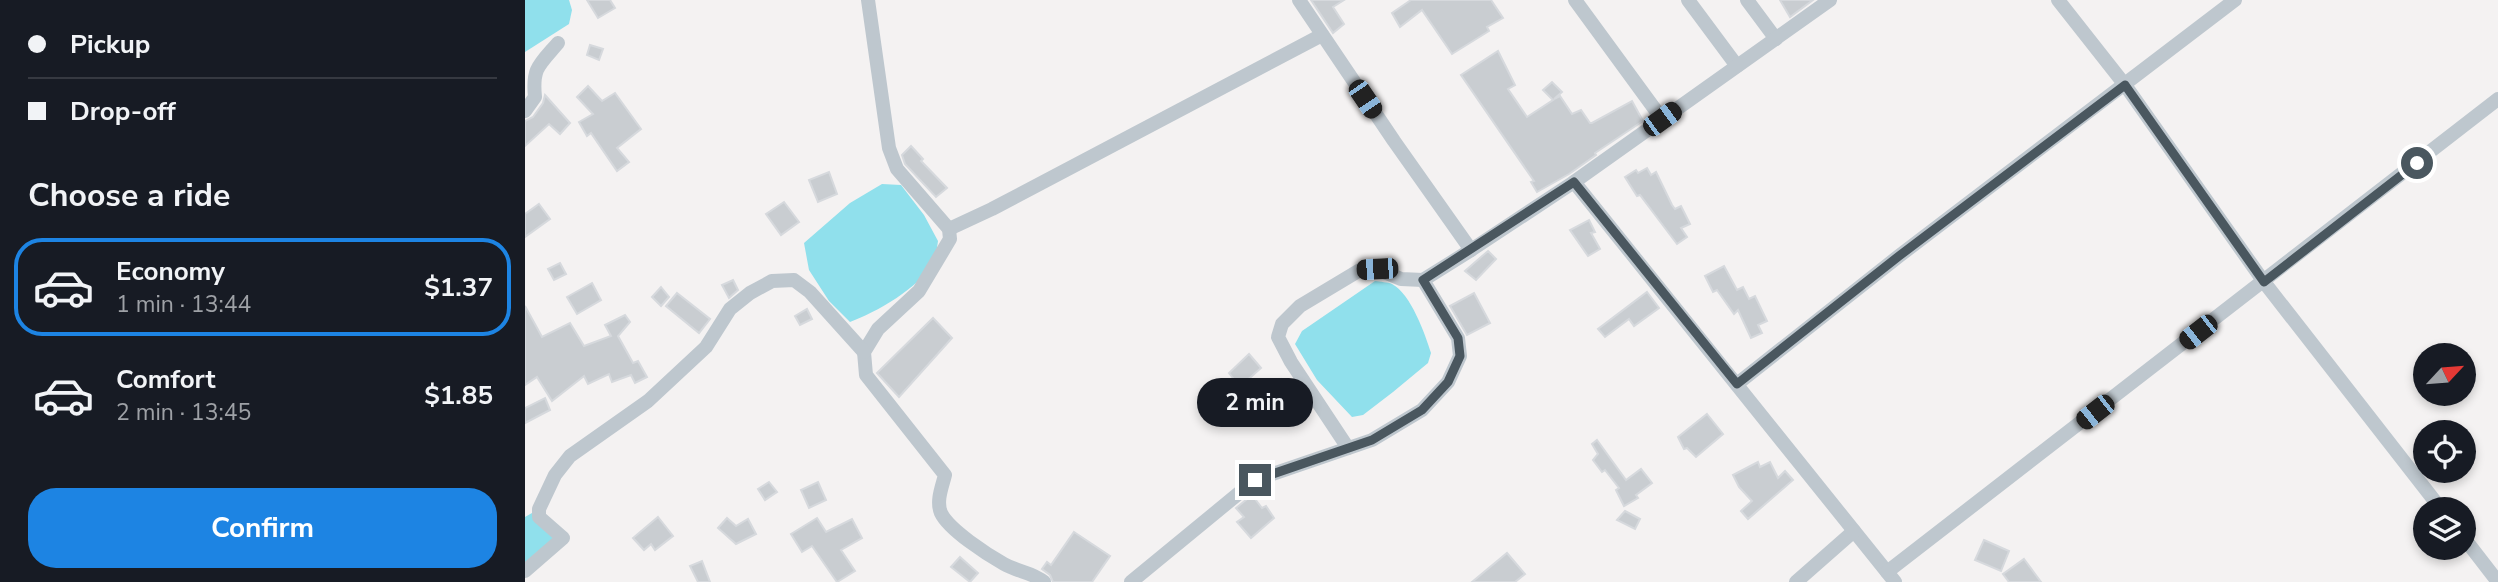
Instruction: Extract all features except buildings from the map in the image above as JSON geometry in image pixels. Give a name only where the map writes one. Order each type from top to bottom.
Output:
[{"type":"street","points":[[868,0],[889,148],[897,169],[949,229],[950,239],[919,291],[878,329],[864,352],[866,375],[945,475],[939,499],[941,513],[956,530],[1006,565],[1035,575],[1044,582]]},
{"type":"street","points":[[1299,0],[1471,250]]},
{"type":"street","points":[[1575,0],[1662,119]]},
{"type":"street","points":[[1688,0],[1737,66]]},
{"type":"street","points":[[1747,0],[1776,39]]},
{"type":"street","points":[[1347,448],[1278,337],[1282,324],[1300,306],[1360,270],[1377,269],[1401,279],[1423,280],[1574,182],[1830,0]]},
{"type":"street","points":[[2059,0],[2125,85],[2264,282],[2432,497]]},
{"type":"street","points":[[1737,384],[1899,256],[2235,0]]},
{"type":"street","points":[[949,229],[1322,35]]},
{"type":"street","points":[[525,111],[535,97],[533,78],[558,43]]},
{"type":"street","points":[[1574,182],[1891,577],[2498,99]]},
{"type":"street","points":[[525,571],[563,538],[539,517],[539,509],[555,475],[570,456],[648,401],[706,347],[730,309],[750,293],[772,281],[794,280],[810,292],[864,352]]},
{"type":"street","points":[[1131,582],[1255,480],[1372,440],[1422,410],[1448,382],[1460,356],[1458,338],[1423,280]]},
{"type":"street","points":[[1796,582],[1854,531]]},
{"type":"street","points":[[2476,554],[2498,582]]},
{"type":"water","points":[[525,0],[569,0],[572,10],[569,24],[525,52]]},
{"type":"water","points":[[882,184],[901,185],[924,215],[938,241],[936,252],[926,272],[908,290],[884,306],[850,322],[829,301],[809,270],[804,243],[850,203]]},
{"type":"water","points":[[1375,281],[1392,284],[1405,296],[1416,315],[1431,353],[1428,363],[1393,392],[1363,415],[1352,417],[1317,380],[1295,344],[1302,331]]},
{"type":"water","points":[[532,513],[553,536],[552,543],[525,566],[525,517]]},
{"type":"route","points":[[1255,480],[1372,440],[1422,410],[1448,382],[1460,356],[1458,338],[1423,280],[1574,182],[1737,384],[1899,256],[2125,85],[2264,282],[2417,163]]}]
